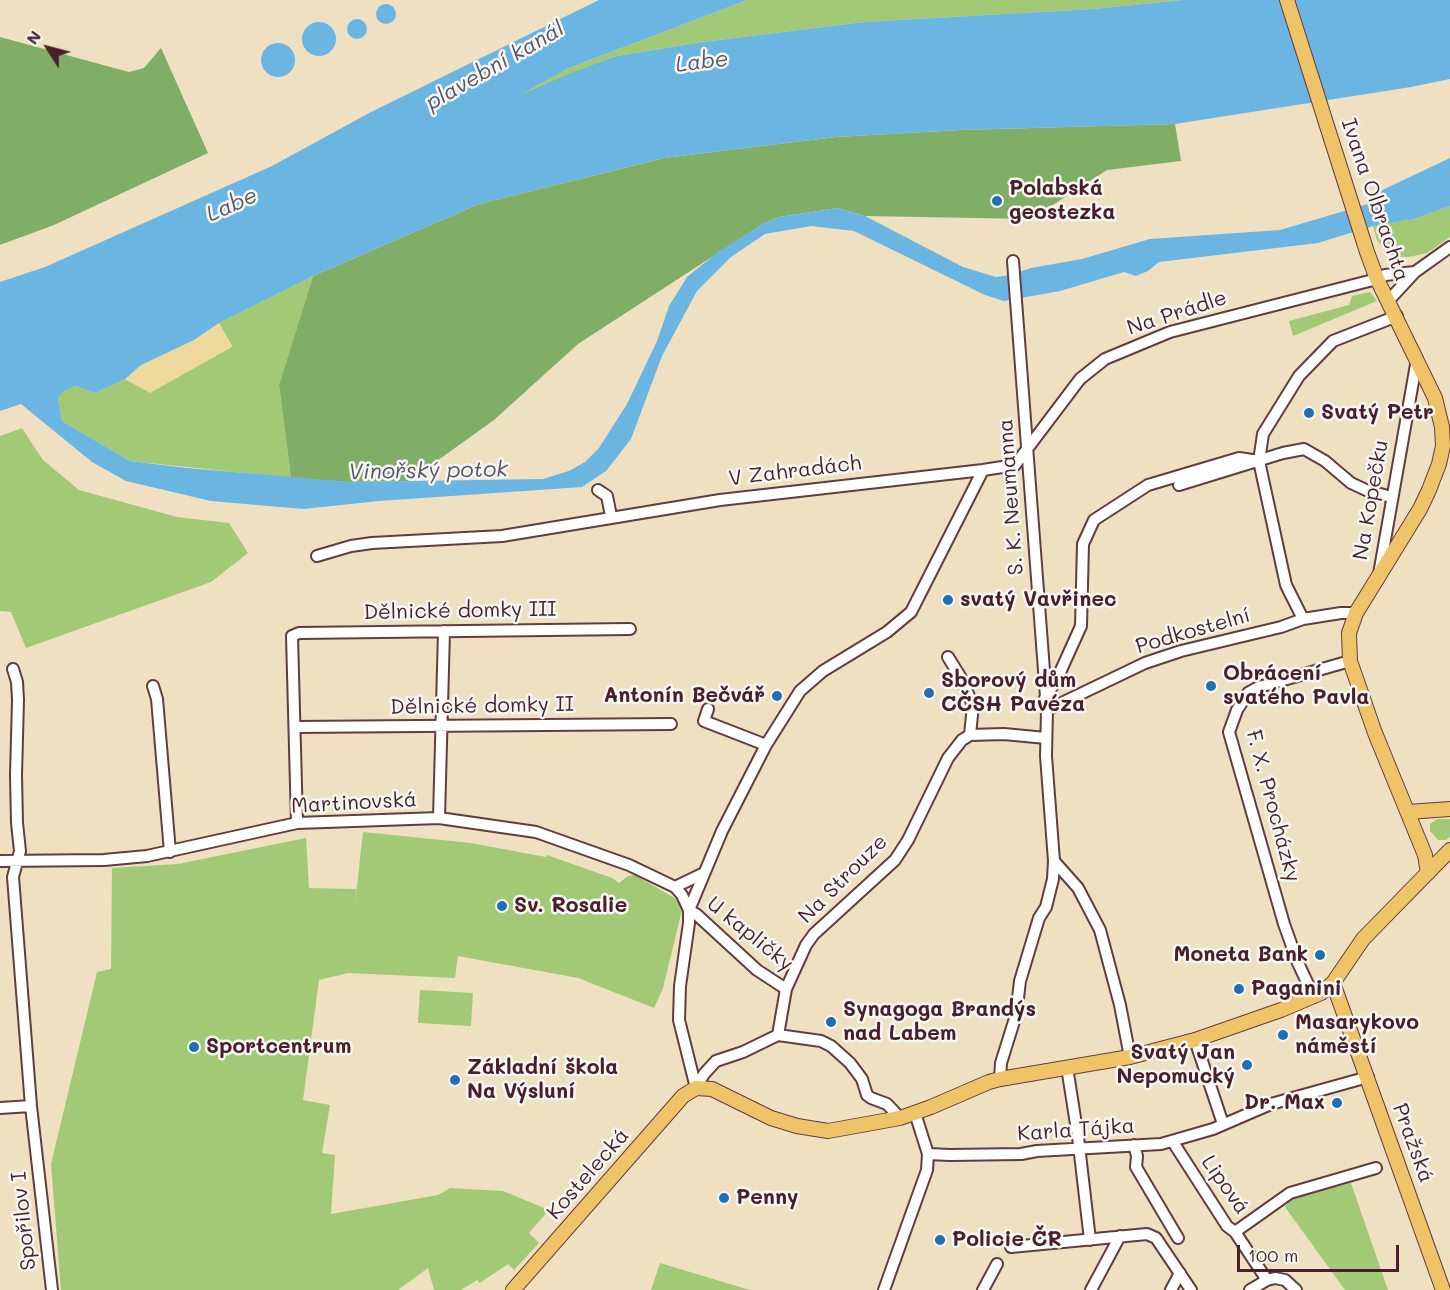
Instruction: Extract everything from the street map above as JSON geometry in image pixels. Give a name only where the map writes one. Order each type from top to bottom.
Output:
[{"type":"main road","name":"Ivana Olbrachta","points":[[1287,0],[1377,279],[1436,398],[1442,427],[1443,446],[1439,464],[1420,509],[1356,613],[1349,633],[1350,661],[1375,733],[1425,855],[1428,873]]},
{"type":"main road","points":[[1408,812],[1450,809]]},
{"type":"main road","points":[[696,1088],[712,1089],[771,1118],[828,1131],[900,1118],[1000,1079],[1130,1057],[1189,1041],[1314,997],[1333,983],[1364,939],[1450,850]]},
{"type":"main road","points":[[1333,983],[1368,1077]]},
{"type":"main road","name":"Pražská","points":[[1368,1077],[1443,1290]]},
{"type":"main road","name":"Kostelecká","points":[[513,1290],[683,1096],[696,1088]]},
{"type":"street","points":[[1389,300],[1415,272],[1450,247]]},
{"type":"street","name":"S. K. Neumanna","points":[[1000,1079],[1001,1063],[1016,1015],[1020,981],[1039,918],[1046,907],[1053,879],[1054,861],[1046,738],[1047,710],[1013,261]]},
{"type":"street","name":"Na Prádle","points":[[983,470],[1015,465],[1080,379],[1105,359],[1170,332],[1377,279],[1385,275],[1415,272]]},
{"type":"street","points":[[1303,619],[1286,585],[1259,461],[1263,434],[1299,376],[1333,341],[1397,316]]},
{"type":"street","name":"Na Kopečku","points":[[1378,577],[1417,359]]},
{"type":"street","points":[[1179,485],[1304,449],[1324,461],[1351,483],[1391,497]]},
{"type":"street","points":[[1045,698],[1057,680],[1081,627],[1083,544],[1094,520],[1148,485],[1239,458],[1259,461]]},
{"type":"street","points":[[696,1088],[679,1020],[680,986],[689,910],[722,831],[766,746],[800,691],[823,672],[887,632],[912,612],[983,470]]},
{"type":"street","name":"V Zahradách","points":[[317,556],[351,546],[372,543],[502,536],[611,516],[732,498],[983,470]]},
{"type":"street","points":[[598,490],[607,496],[611,516]]},
{"type":"street","name":"Podkostelní","points":[[1047,710],[1145,663],[1181,651],[1281,627],[1303,619],[1356,613]]},
{"type":"street","name":"Dělnické domky III","points":[[295,727],[292,636],[299,633],[630,630]]},
{"type":"street","points":[[439,818],[444,631]]},
{"type":"street","points":[[948,657],[974,705],[970,735],[1004,734],[1046,738]]},
{"type":"street","name":"F. X. Procházky","points":[[1314,997],[1298,963],[1284,924],[1229,732],[1248,693],[1259,687],[1350,661]]},
{"type":"street","name":"Spořilov I","points":[[13,669],[17,681],[18,700],[16,775],[20,851],[13,877],[31,1106],[52,1290]]},
{"type":"street","points":[[153,686],[157,699],[170,852]]},
{"type":"street","points":[[708,709],[705,721],[766,746]]},
{"type":"street","name":"Dělnické domky II","points":[[295,727],[671,724]]},
{"type":"street","points":[[295,727],[297,823]]},
{"type":"street","name":"Na Strouze","points":[[778,1035],[786,989],[814,934],[895,860],[908,840],[948,758],[962,740],[970,735]]},
{"type":"street","name":"Martinovská","points":[[0,861],[125,859],[170,852],[297,823],[439,818],[536,832],[630,865],[675,887]]},
{"type":"street","points":[[1054,861],[1078,888],[1100,930],[1120,1005],[1130,1057]]},
{"type":"street","points":[[689,910],[682,894],[675,887],[704,873]]},
{"type":"street","name":"U kapličky","points":[[689,910],[757,970],[786,989]]},
{"type":"street","points":[[696,1088],[704,1074],[716,1061],[743,1052],[778,1035],[821,1041],[845,1057],[862,1079],[867,1095],[887,1104],[900,1118]]},
{"type":"street","points":[[1189,1041],[1223,1124],[1294,1097],[1368,1077]]},
{"type":"street","points":[[1066,1067],[1090,1240]]},
{"type":"street","points":[[0,1108],[31,1106]]},
{"type":"street","points":[[884,1290],[927,1170],[928,1154],[915,1113]]},
{"type":"street","name":"Karla Tájka","points":[[928,1154],[1021,1154],[1173,1142],[1223,1124]]},
{"type":"street","name":"Lipová","points":[[1173,1142],[1227,1226],[1235,1232],[1267,1280]]},
{"type":"street","points":[[1134,1145],[1137,1156],[1136,1167],[1178,1238]]},
{"type":"street","points":[[1235,1232],[1290,1193],[1376,1168]]},
{"type":"street","points":[[1011,1247],[1147,1234],[1156,1238],[1191,1290]]},
{"type":"street","points":[[1091,1290],[1120,1236]]},
{"type":"street","points":[[983,1290],[997,1264]]},
{"type":"street","points":[[1171,1290],[1180,1273]]},
{"type":"street","points":[[1250,1290],[1275,1278],[1284,1280],[1296,1290]]},
{"type":"green space","points":[[747,0],[1183,0],[1094,9],[864,22],[703,42],[617,56],[508,101],[569,68]]},
{"type":"green space","points":[[0,37],[129,72],[144,68],[161,48],[208,153],[54,225],[0,245]]},
{"type":"green space","points":[[1175,124],[1181,161],[1107,170],[1031,219],[865,216],[838,208],[779,217],[761,225],[578,344],[494,420],[409,481],[350,482],[291,478],[279,385],[313,276],[479,204],[664,158],[836,137],[960,130]]},
{"type":"green space","points":[[1450,206],[1450,237],[1427,253],[1397,257],[1387,254],[1377,240],[1373,226],[1414,219]]},
{"type":"green space","points":[[313,276],[279,385],[291,478],[130,461],[62,421],[58,398],[64,391],[75,386],[95,393],[125,379],[150,392],[232,346],[219,323]]},
{"type":"green space","points":[[1370,292],[1377,301],[1293,336],[1289,321],[1349,305],[1352,296]]},
{"type":"green space","points":[[22,428],[43,460],[79,490],[177,517],[229,523],[248,553],[211,582],[26,648],[11,612],[0,611],[0,436]]},
{"type":"green space","points":[[1437,819],[1450,819],[1450,837],[1446,840],[1438,840],[1430,831],[1430,824]]},
{"type":"green space","name":"Sportcentrum","points":[[363,832],[471,843],[546,857],[547,855],[612,878],[619,883],[628,876],[635,875],[678,900],[682,910],[663,988],[654,1008],[578,978],[458,956],[455,978],[348,973],[319,980],[303,1100],[330,1105],[322,1153],[335,1155],[331,1214],[438,1195],[450,1188],[503,1191],[549,1210],[529,1233],[539,1243],[514,1270],[508,1264],[480,1283],[477,1280],[461,1290],[434,1290],[428,1268],[398,1290],[61,1290],[51,1164],[97,972],[111,969],[112,868],[178,864],[306,838],[309,888],[356,889],[355,904]]},
{"type":"green space","points":[[420,990],[473,993],[471,1026],[418,1023]]},
{"type":"green space","points":[[1351,1183],[1388,1290],[1345,1290],[1285,1207],[1291,1200],[1307,1193]]},
{"type":"green space","points":[[660,1263],[750,1290],[651,1290]]},
{"type":"sand","points":[[219,323],[232,347],[150,393],[125,379],[141,365],[194,340]]},
{"type":"water","points":[[599,0],[747,0],[569,68],[518,96],[617,56],[703,42],[864,22],[1094,9],[1183,0],[1450,0],[1450,79],[1175,124],[960,130],[836,137],[664,158],[479,204],[313,276],[219,323],[194,340],[141,365],[125,379],[95,393],[75,386],[64,391],[58,398],[62,421],[130,461],[187,468],[350,482],[543,479],[569,471],[585,462],[599,448],[627,404],[657,341],[669,306],[687,277],[718,252],[761,225],[779,217],[838,208],[865,216],[963,267],[996,277],[1082,259],[1150,239],[1280,230],[1368,204],[1376,193],[1450,158],[1450,206],[1414,219],[1373,226],[1318,243],[1159,262],[1148,271],[1136,276],[1124,272],[1060,291],[1004,301],[985,295],[854,231],[811,226],[765,234],[731,257],[697,291],[662,356],[631,439],[606,471],[582,487],[379,501],[303,509],[211,501],[126,481],[92,462],[21,404],[0,411],[0,282],[45,267],[272,166],[371,112]]},
{"type":"water","points":[[386,4],[393,7],[396,14],[393,21],[386,24],[379,21],[376,14],[379,7]]},
{"type":"water","points":[[357,19],[364,22],[367,29],[364,36],[357,39],[350,36],[347,29],[350,22]]},
{"type":"water","points":[[319,22],[331,27],[336,39],[331,51],[319,56],[307,51],[302,39],[307,27]]},
{"type":"water","points":[[278,43],[290,48],[295,60],[290,72],[278,77],[266,72],[261,60],[266,48]]},
{"type":"place","name":"Polabská geostezka","points":[[997,201]]},
{"type":"place","name":"Svatý Petr","points":[[1309,413]]},
{"type":"place","name":"svatý Vavřinec","points":[[948,600]]},
{"type":"place","name":"Obrácení svatého Pavla","points":[[1211,686]]},
{"type":"place","name":"Sborový dům CČSH Pavéza","points":[[929,693]]},
{"type":"place","name":"Antonín Bečvář","points":[[777,696]]},
{"type":"place","name":"Sv. Rosalie","points":[[502,906]]},
{"type":"place","name":"Moneta Bank","points":[[1320,955]]},
{"type":"place","name":"Paganini","points":[[1239,989]]},
{"type":"place","name":"Synagoga Brandýs nad Labem","points":[[831,1022]]},
{"type":"place","name":"Masarykovo náměstí","points":[[1283,1035]]},
{"type":"place","name":"Sportcentrum","points":[[194,1047]]},
{"type":"place","name":"Svatý Jan Nepomucký","points":[[1247,1065]]},
{"type":"place","name":"Základní škola Na Výsluní","points":[[455,1080]]},
{"type":"place","name":"Dr. Max","points":[[1337,1103]]},
{"type":"place","name":"Penny","points":[[724,1198]]},
{"type":"place","name":"Policie ČR","points":[[940,1240]]},
{"type":"water label","name":"Labe","points":[[702,62]]},
{"type":"water label","name":"plavební kanál","points":[[495,66]]},
{"type":"water label","name":"Labe","points":[[232,205]]},
{"type":"water label","name":"Vinořský potok","points":[[428,471]]}]
